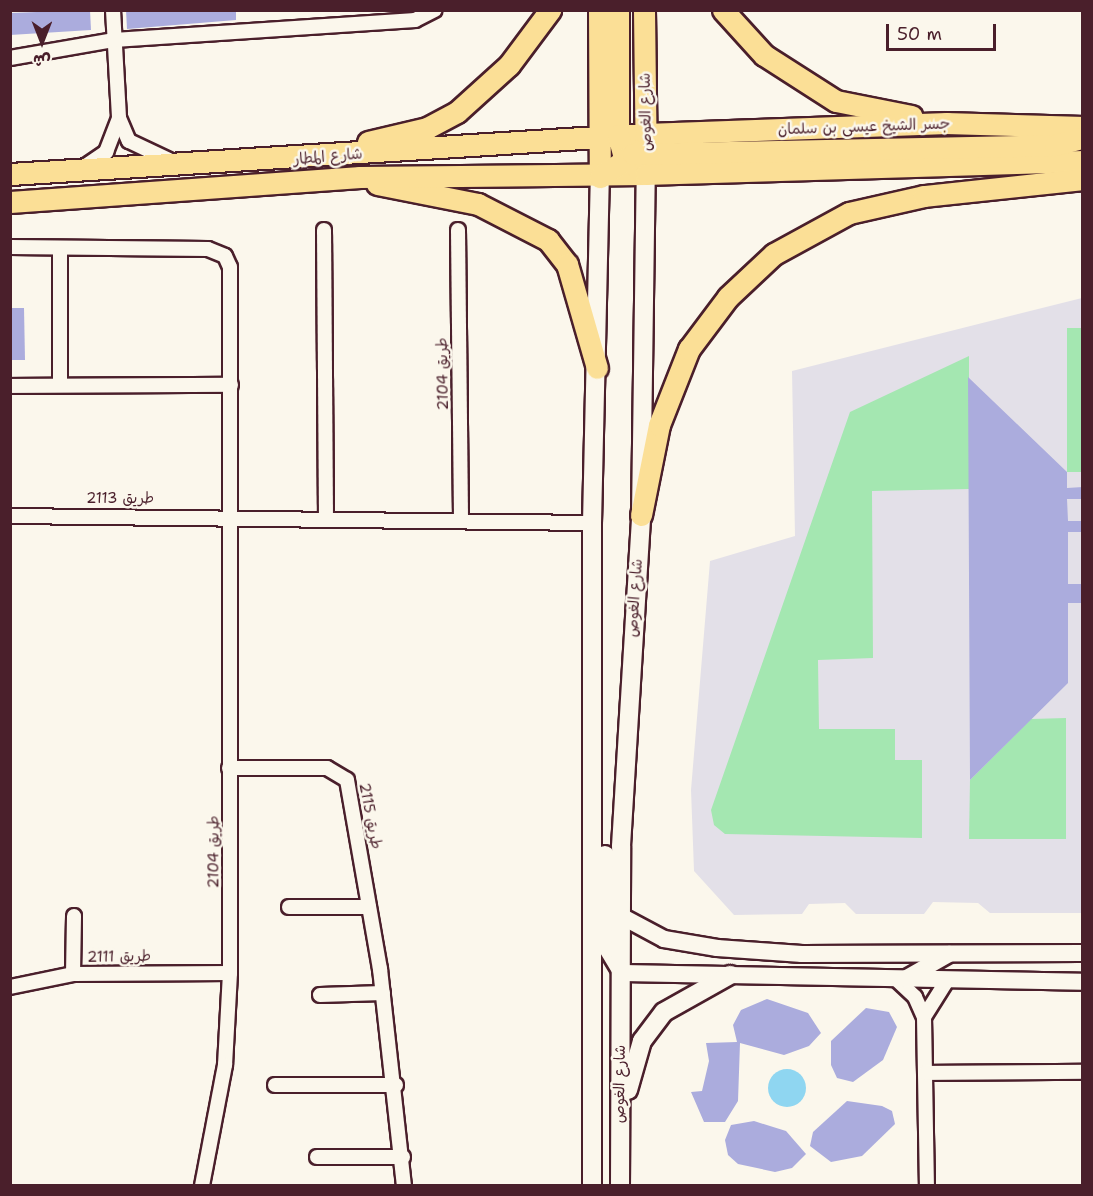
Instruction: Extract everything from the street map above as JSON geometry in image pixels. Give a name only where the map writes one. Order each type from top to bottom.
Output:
[{"type":"main road","points":[[297,160],[427,128],[457,112],[502,73],[550,10]]},
{"type":"main road","name":"شارع الغوص","points":[[592,1185],[596,635],[592,523],[600,177],[609,136],[599,10]]},
{"type":"main road","points":[[618,10],[609,136],[624,158]]},
{"type":"main road","name":"شارع الغوص","points":[[620,1185],[623,973],[621,916],[641,515],[646,154],[644,10]]},
{"type":"main road","points":[[723,10],[764,55],[836,101],[947,123]]},
{"type":"main road","name":"جسر الشيخ عيسى بن سلمان","points":[[646,154],[947,123],[1083,127]]},
{"type":"main road","name":"شارع المطار","points":[[10,174],[297,160],[609,136],[646,154]]},
{"type":"main road","points":[[600,177],[624,158],[646,154],[1055,145],[1083,138]]},
{"type":"main road","points":[[646,154],[1083,161]]},
{"type":"main road","name":"شارع المطار","points":[[10,202],[360,177],[600,177],[646,154]]},
{"type":"main road","points":[[360,177],[395,190],[478,204],[548,240],[567,264],[597,368]]},
{"type":"main road","points":[[641,515],[659,425],[689,349],[728,297],[774,254],[849,213],[924,196],[1083,179]]},
{"type":"main road","points":[[596,635],[602,666],[606,945],[623,973]]},
{"type":"main road","points":[[620,1130],[642,1041],[664,1012],[730,975]]},
{"type":"street","points":[[72,171],[106,152],[119,118],[113,10]]},
{"type":"street","points":[[10,58],[114,40],[415,20],[435,10]]},
{"type":"street","points":[[119,118],[139,149],[185,165]]},
{"type":"street","points":[[324,230],[326,517]]},
{"type":"street","name":"طريق 2104","points":[[458,230],[461,517]]},
{"type":"street","points":[[10,247],[56,250]]},
{"type":"street","name":"طريق 2104","points":[[56,250],[208,249],[225,256],[231,273],[230,973],[225,1065],[202,1185]]},
{"type":"street","points":[[10,254],[56,250]]},
{"type":"street","points":[[56,250],[60,385]]},
{"type":"street","points":[[10,386],[231,384]]},
{"type":"street","name":"طريق 2113","points":[[10,516],[230,516]]},
{"type":"street","points":[[230,516],[461,517],[592,523]]},
{"type":"street","name":"طريق 2115","points":[[229,768],[327,768],[344,776],[383,993],[396,1085],[404,1185]]},
{"type":"street","points":[[289,907],[369,907]]},
{"type":"street","points":[[73,974],[74,916]]},
{"type":"street","points":[[621,916],[664,939],[717,948],[949,954],[1083,953]]},
{"type":"street","points":[[898,981],[949,954]]},
{"type":"street","name":"طريق 2111","points":[[10,987],[73,974],[230,973]]},
{"type":"street","points":[[623,973],[946,982],[1083,982]]},
{"type":"street","points":[[898,981],[915,996],[924,1017],[927,1185]]},
{"type":"street","points":[[924,1017],[946,982]]},
{"type":"street","points":[[320,995],[383,993]]},
{"type":"street","points":[[925,1073],[1083,1072]]},
{"type":"street","points":[[275,1085],[396,1085]]},
{"type":"street","points":[[317,1157],[403,1157]]},
{"type":"shaded area","points":[[1082,298],[1082,913],[990,913],[978,903],[933,902],[924,914],[856,914],[845,903],[809,904],[802,914],[734,915],[694,871],[691,790],[710,561],[795,536],[792,371]]},
{"type":"green space","points":[[1067,328],[1082,328],[1082,472],[1067,472]]},
{"type":"green space","points":[[969,356],[969,489],[872,491],[873,658],[818,660],[819,729],[895,729],[895,760],[922,760],[922,838],[725,834],[714,825],[711,810],[850,412]]},
{"type":"green space","points":[[1066,718],[1066,839],[969,839],[970,780],[1031,719]]},
{"type":"water","points":[[787,1069],[800,1075],[806,1088],[800,1101],[787,1107],[774,1101],[768,1088],[774,1075]]},
{"type":"building","points":[[90,10],[91,30],[10,35],[10,13]]},
{"type":"building","points":[[126,10],[236,10],[236,20],[127,29]]},
{"type":"building","points":[[10,308],[24,308],[25,360],[10,360]]},
{"type":"building","points":[[968,377],[1067,472],[1067,488],[1083,487],[1083,499],[1067,499],[1068,521],[1083,521],[1083,532],[1068,532],[1068,584],[1083,584],[1083,603],[1068,603],[1068,683],[970,780]]},
{"type":"building","points":[[767,999],[808,1013],[821,1033],[809,1046],[784,1055],[740,1043],[738,1101],[725,1122],[704,1122],[691,1092],[702,1091],[709,1061],[706,1043],[737,1042],[733,1025],[741,1010]]},
{"type":"building","points":[[866,1008],[889,1012],[897,1027],[883,1060],[853,1082],[837,1078],[831,1065],[831,1041]]},
{"type":"building","points":[[847,1101],[882,1106],[892,1111],[895,1124],[862,1156],[831,1162],[810,1146],[813,1132]]},
{"type":"building","points":[[754,1121],[786,1131],[806,1154],[792,1168],[775,1172],[738,1164],[728,1155],[725,1140],[731,1125]]}]
